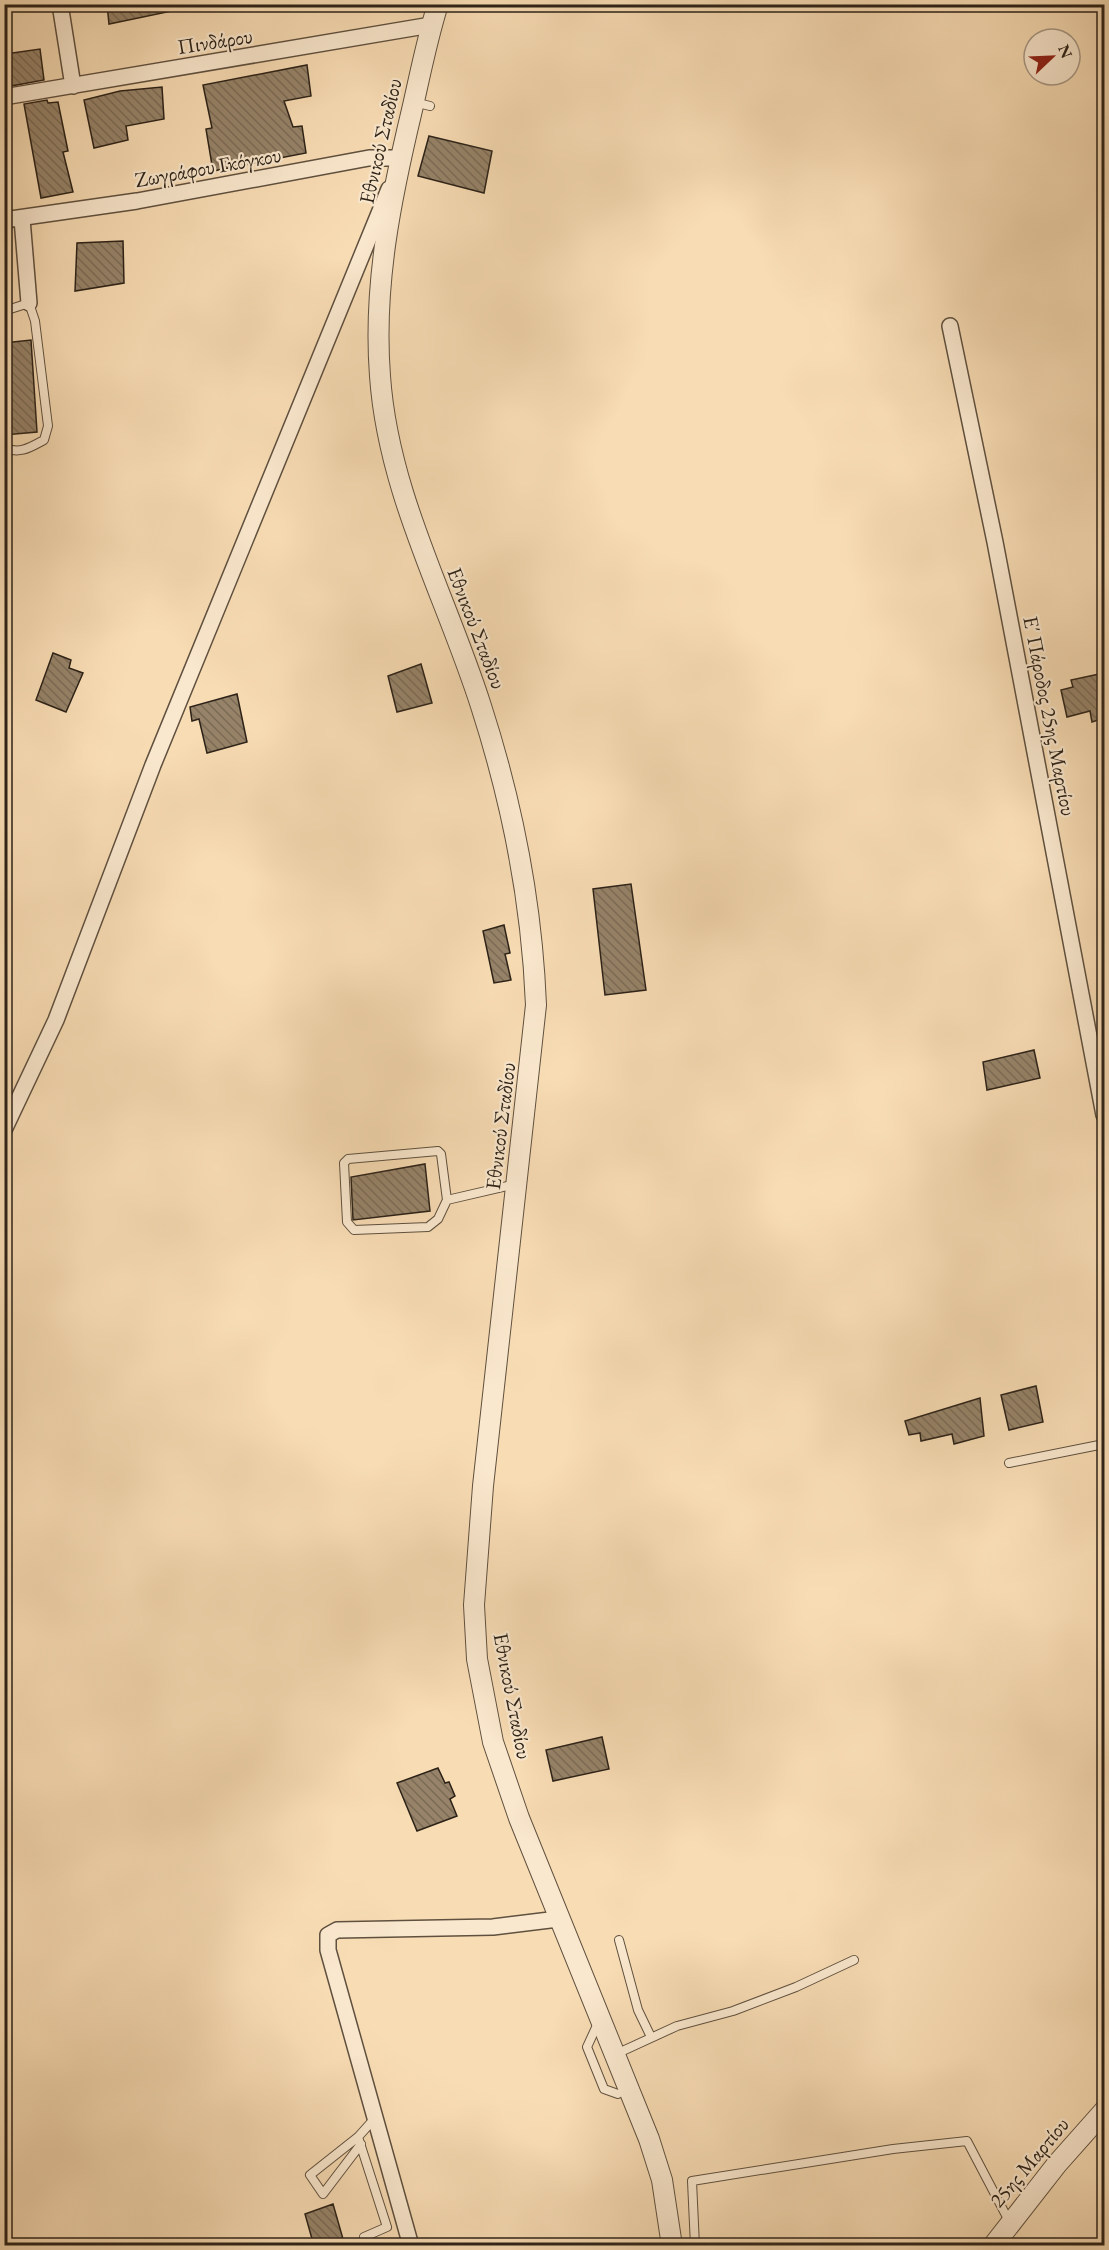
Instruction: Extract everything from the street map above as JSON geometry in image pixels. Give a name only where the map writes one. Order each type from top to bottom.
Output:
[{"type":"street","points":[[60,4],[73,86]]},
{"type":"street","name":"Εθνικού Σταδίου","points":[[438,4],[431,25],[422,104],[398,164],[387,217],[378,315],[380,376],[385,414],[418,543],[481,704],[496,758],[524,882],[534,959],[534,1034],[483,1486],[474,1605],[476,1648],[494,1742],[519,1818],[662,2180],[672,2246]]},
{"type":"street","name":"Πινδάρου","points":[[4,97],[431,25]]},
{"type":"street","name":"Ζωγράφου Γκόγκου","points":[[4,220],[137,201],[369,158],[398,164]]},
{"type":"street","points":[[4,1130],[56,1020],[153,765],[398,164]]},
{"type":"street","points":[[22,219],[29,303]]},
{"type":"street","name":"Ε΄ Πάροδος 25ης Μαρτίου","points":[[950,326],[995,542],[1104,1115]]},
{"type":"street","points":[[411,2246],[328,1950],[328,1935],[337,1930],[493,1927],[558,1919]]},
{"type":"street","name":"25ης Μαρτίου","points":[[993,2246],[1104,2111]]},
{"type":"lane","points":[[4,311],[29,303],[35,321],[47,433],[44,440],[25,451],[16,452],[4,448]]},
{"type":"lane","points":[[434,1150],[441,1154],[447,1200],[438,1219],[428,1227],[354,1230],[347,1222],[344,1163],[348,1159],[434,1150]]},
{"type":"lane","points":[[447,1200],[517,1184]]},
{"type":"lane","points":[[1009,1463],[1104,1444]]},
{"type":"lane","points":[[619,1940],[638,2010],[651,2037]]},
{"type":"lane","points":[[614,2055],[677,2026],[733,2011],[796,1987],[854,1960]]},
{"type":"lane","points":[[600,2020],[587,2047],[604,2089],[618,2094]]},
{"type":"lane","points":[[360,2141],[310,2175],[323,2194],[360,2141],[376,2117]]},
{"type":"lane","points":[[360,2141],[387,2227],[364,2237]]},
{"type":"lane","points":[[695,2246],[692,2181],[893,2149],[967,2141],[1010,2223]]},
{"type":"building","points":[[107,4],[171,4],[172,11],[109,24]]},
{"type":"building","points":[[40,49],[44,80],[11,86],[6,54]]},
{"type":"building","points":[[307,65],[311,96],[284,101],[293,127],[302,126],[306,153],[213,171],[206,129],[212,128],[203,85]]},
{"type":"building","points":[[162,87],[164,119],[126,126],[128,140],[94,148],[84,100],[120,91]]},
{"type":"building","points":[[47,100],[48,103],[58,102],[68,151],[63,152],[73,192],[41,198],[24,104]]},
{"type":"building","points":[[429,136],[492,151],[484,193],[418,176]]},
{"type":"building","points":[[123,241],[124,283],[75,291],[77,243]]},
{"type":"building","points":[[31,340],[37,432],[4,435],[4,343]]},
{"type":"building","points":[[53,653],[71,660],[69,668],[83,673],[66,712],[36,700]]},
{"type":"building","points":[[421,664],[432,703],[397,712],[388,676]]},
{"type":"building","points":[[1104,673],[1104,718],[1092,722],[1090,711],[1067,717],[1061,690],[1073,687],[1071,680]]},
{"type":"building","points":[[237,694],[247,742],[207,753],[199,719],[192,721],[190,707]]},
{"type":"building","points":[[631,884],[646,990],[605,995],[593,889]]},
{"type":"building","points":[[504,925],[510,953],[505,954],[511,980],[494,983],[483,931]]},
{"type":"building","points":[[1034,1050],[1040,1078],[987,1090],[983,1062]]},
{"type":"building","points":[[425,1164],[430,1211],[353,1220],[351,1177]]},
{"type":"building","points":[[1036,1386],[1043,1422],[1009,1430],[1001,1395]]},
{"type":"building","points":[[980,1398],[984,1436],[954,1444],[952,1434],[921,1441],[920,1433],[909,1435],[905,1421]]},
{"type":"building","points":[[602,1737],[609,1769],[553,1781],[546,1750]]},
{"type":"building","points":[[438,1768],[445,1783],[449,1782],[455,1796],[450,1799],[457,1816],[417,1831],[397,1783]]},
{"type":"building","points":[[333,2204],[345,2246],[314,2246],[305,2214]]}]
